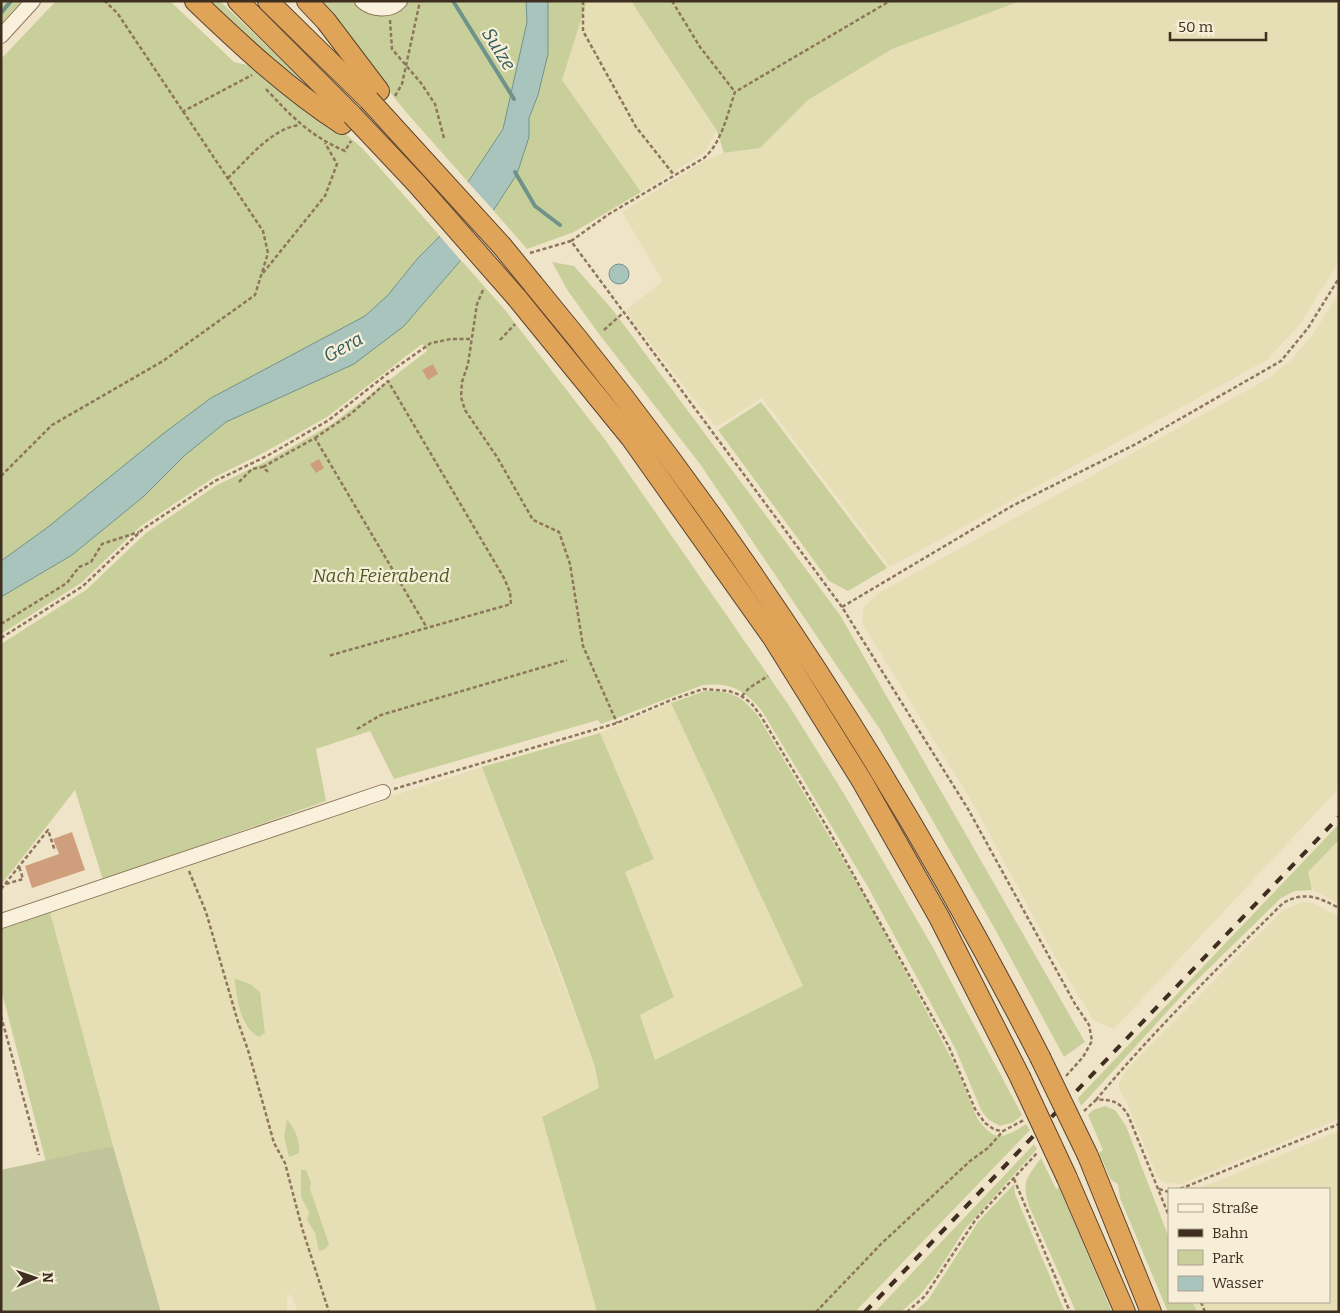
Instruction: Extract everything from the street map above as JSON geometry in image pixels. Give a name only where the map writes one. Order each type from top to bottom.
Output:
[{"type":"highway","points":[[195,1],[254,57],[317,108],[387,152],[517,298],[631,438],[773,638],[862,780],[939,917],[1020,1077],[1067,1178],[1124,1312]]},
{"type":"highway","points":[[238,1],[348,126]]},
{"type":"highway","points":[[268,1],[381,96]]},
{"type":"highway","points":[[307,1],[326,21],[381,96],[415,151],[502,246],[651,432],[714,517],[792,630],[879,767],[955,896],[1040,1056],[1088,1156],[1151,1312]]},
{"type":"street","points":[[1,36],[33,1]]},
{"type":"street","points":[[362,1],[381,9],[394,4]]},
{"type":"street","points":[[1,921],[383,792]]},
{"type":"path","points":[[1,476],[52,425],[163,361],[255,295],[268,253],[262,231],[228,178],[118,14],[104,1]]},
{"type":"path","points":[[381,96],[402,84],[420,1]]},
{"type":"path","points":[[584,1],[583,31],[636,127],[674,175]]},
{"type":"path","points":[[672,1],[700,48],[735,92]]},
{"type":"path","points":[[530,253],[571,241],[609,214],[712,151],[718,140],[735,92],[890,1]]},
{"type":"path","points":[[394,4],[392,49],[435,104],[444,138]]},
{"type":"path","points":[[182,112],[252,75],[299,125],[324,142],[345,151],[348,126]]},
{"type":"path","points":[[228,178],[275,135],[288,126],[299,125]]},
{"type":"path","points":[[263,274],[325,196],[337,164],[324,142]]},
{"type":"path","points":[[571,241],[623,314],[842,606],[968,809],[1075,1004],[1089,1025],[1092,1041],[1083,1057],[1066,1076]]},
{"type":"path","points":[[842,606],[1012,506],[1136,444],[1281,361],[1308,328],[1339,278]]},
{"type":"path","points":[[483,290],[477,304],[472,339],[462,382],[461,397],[465,410],[497,457],[533,520],[559,532],[572,571],[583,646],[617,723]]},
{"type":"path","points":[[604,330],[623,314]]},
{"type":"path","points":[[500,340],[515,324]]},
{"type":"path","points":[[1,638],[83,586],[140,532],[215,481],[267,456],[330,420],[387,374],[430,343],[452,338],[472,339]]},
{"type":"path","points":[[239,482],[252,470],[263,467],[315,438],[352,413],[388,381],[504,578],[510,592],[511,604],[328,656]]},
{"type":"path","points":[[315,438],[427,628]]},
{"type":"path","points":[[263,467],[269,472]]},
{"type":"path","points":[[1,624],[67,583],[79,567],[91,562],[102,544],[140,532]]},
{"type":"path","points":[[357,729],[381,714],[567,660]]},
{"type":"path","points":[[742,696],[749,688],[768,676]]},
{"type":"path","points":[[383,792],[617,723],[671,700],[704,690],[729,691],[742,696],[761,716],[866,895],[949,1046],[975,1108],[985,1122],[996,1130],[1003,1132]]},
{"type":"path","points":[[1,889],[48,830],[55,851]]},
{"type":"path","points":[[184,860],[206,912],[274,1143],[285,1163],[302,1228],[329,1312]]},
{"type":"path","points":[[4,884],[23,879],[19,866]]},
{"type":"path","points":[[1084,1111],[1185,1000],[1283,903],[1293,898],[1316,896],[1339,908]]},
{"type":"path","points":[[1,1016],[39,1155]]},
{"type":"path","points":[[1096,1100],[1108,1099],[1122,1105],[1168,1213]]},
{"type":"path","points":[[816,1312],[881,1244],[970,1161],[988,1148],[1003,1132],[1024,1120]]},
{"type":"path","points":[[1182,1188],[1339,1124]]},
{"type":"path","points":[[907,1312],[925,1296],[976,1219],[1038,1152]]},
{"type":"path","points":[[1014,1179],[1070,1312]]},
{"type":"path","points":[[1159,1189],[1168,1192]]},
{"type":"shaded area","points":[[587,1],[631,1],[717,131],[704,153],[641,192],[562,80]]},
{"type":"shaded area","points":[[1021,1],[1339,1],[1339,262],[1300,324],[1267,360],[890,567],[762,398],[716,427],[625,311],[663,281],[622,212],[704,161],[724,153],[760,148],[808,100],[892,49]]},
{"type":"shaded area","points":[[1339,293],[1339,788],[1114,1029],[1094,1021],[1055,957],[975,807],[862,623],[864,607],[877,594],[1269,378],[1291,360],[1314,333]]},
{"type":"shaded area","points":[[671,703],[803,986],[655,1060],[640,1015],[674,997],[625,872],[654,859],[600,733]]},
{"type":"shaded area","points":[[482,767],[595,1067],[599,1088],[542,1118],[597,1312],[297,1312],[293,1298],[287,1293],[287,1312],[161,1312],[113,1146],[50,912],[89,899],[126,882],[340,813],[374,805],[392,796]],"holes":[[[234,978],[262,1007],[263,1021],[251,1033],[243,1023]],[[293,1125],[299,1147],[289,1157],[284,1137]],[[311,1182],[310,1189],[324,1230],[317,1243],[315,1233],[307,1220],[309,1212],[301,1197],[302,1190]]]},
{"type":"shaded area","points":[[1339,840],[1339,903],[1312,890],[1308,872]]},
{"type":"shaded area","points":[[1303,902],[1313,903],[1339,917],[1339,1119],[1181,1184],[1165,1183],[1158,1178],[1125,1099],[1119,1090],[1119,1083],[1125,1071],[1282,911]]},
{"type":"shaded area","points":[[1339,1131],[1339,1312],[1197,1312],[1193,1303],[1330,1303],[1330,1188],[1200,1188]]},
{"type":"green space","points":[[1,1],[22,1],[1,24]]},
{"type":"green space","points":[[56,1],[170,1],[234,62],[256,67],[294,102],[338,127],[363,149],[440,236],[418,258],[388,295],[365,316],[211,398],[48,527],[1,561],[1,59]]},
{"type":"green space","points":[[206,1],[220,1],[319,96],[317,98]]},
{"type":"green space","points":[[318,1],[526,1],[527,22],[503,129],[468,182],[405,111]]},
{"type":"green space","points":[[548,1],[587,1],[562,80],[641,192],[574,232],[527,249],[493,210],[517,174],[529,137],[529,118],[538,95],[548,54]]},
{"type":"green space","points":[[631,1],[1021,1],[892,49],[808,100],[760,148],[724,153],[717,131]]},
{"type":"green space","name":"Nach Feierabend","points":[[461,260],[505,310],[606,441],[788,704],[846,797],[932,946],[1022,1115],[1014,1122],[1000,1126],[989,1120],[982,1112],[956,1050],[868,887],[762,711],[750,698],[729,686],[703,685],[601,724],[598,720],[394,779],[370,731],[316,749],[326,801],[103,880],[75,790],[1,885],[1,644],[86,590],[146,533],[217,485],[269,460],[332,424],[427,351],[422,344],[327,417],[265,452],[213,478],[141,526],[81,583],[1,634],[1,597],[72,555],[143,497],[184,456],[226,421],[285,394],[404,326]]},
{"type":"green space","points":[[552,262],[574,266],[612,309],[840,615],[1085,1042],[1064,1057],[995,929],[881,731],[700,464],[599,334],[568,291]]},
{"type":"green space","points":[[761,402],[887,568],[848,591],[829,581],[718,430]]},
{"type":"green space","points":[[705,691],[729,693],[741,699],[758,716],[870,905],[957,1069],[977,1118],[994,1135],[1000,1136],[1011,1133],[1026,1124],[1030,1130],[855,1312],[597,1312],[542,1117],[599,1088],[595,1067],[559,967],[482,767],[600,733],[654,859],[625,872],[674,997],[640,1015],[655,1060],[803,986],[671,703]]},
{"type":"green space","points":[[1339,824],[1339,840],[1308,872],[1312,890],[1295,891],[1281,898],[1187,990],[1081,1106],[1078,1098]]},
{"type":"green space","points":[[50,912],[113,1146],[46,1162],[1,989],[1,927]]},
{"type":"green space","points":[[234,978],[250,984],[260,992],[265,1033],[259,1037],[247,1027],[240,1012]]},
{"type":"green space","points":[[1105,1106],[1115,1110],[1126,1126],[1168,1235],[1168,1303],[1193,1303],[1197,1312],[1168,1312],[1120,1198],[1118,1184],[1111,1180],[1099,1153],[1103,1150],[1088,1115],[1093,1110]]},
{"type":"green space","points":[[287,1120],[295,1131],[299,1149],[299,1153],[289,1157],[284,1137]]},
{"type":"green space","points":[[1034,1144],[1037,1149],[965,1229],[935,1276],[919,1296],[901,1312],[875,1312]]},
{"type":"green space","points":[[113,1146],[161,1312],[1,1312],[1,1170]]},
{"type":"green space","points":[[1041,1158],[1056,1189],[1059,1187],[1112,1312],[1076,1312],[1027,1198],[1027,1180]]},
{"type":"green space","points":[[301,1170],[306,1170],[311,1182],[310,1189],[329,1244],[324,1250],[319,1251],[315,1233],[307,1220],[309,1212],[301,1197]]},
{"type":"green space","points":[[1014,1184],[1015,1194],[1065,1312],[914,1312],[928,1300],[978,1222]]},
{"type":"water","name":"Gera","points":[[526,1],[548,1],[548,54],[538,95],[529,118],[529,137],[517,174],[461,260],[404,326],[354,364],[226,422],[184,456],[143,497],[72,555],[1,597],[1,561],[48,527],[164,433],[211,398],[365,316],[388,295],[418,258],[440,236],[468,182],[503,129],[527,22]]},
{"type":"water","points":[[619,264],[626,267],[629,274],[626,281],[619,284],[612,281],[609,274],[612,267]]},
{"type":"pier","points":[[466,180],[495,212],[462,262],[438,234]]},
{"type":"building","points":[[433,364],[438,374],[428,380],[422,370]]},
{"type":"building","points":[[319,459],[324,468],[316,473],[310,464]]},
{"type":"building","points":[[72,832],[85,870],[32,888],[25,866],[59,854],[53,839]]},
{"type":"waterway","points":[[1,13],[11,1]]},
{"type":"waterway","name":"Sulze","points":[[453,1],[514,99]]},
{"type":"waterway","points":[[515,172],[535,206],[560,225]]},
{"type":"railway","points":[[865,1312],[1339,817]]}]
